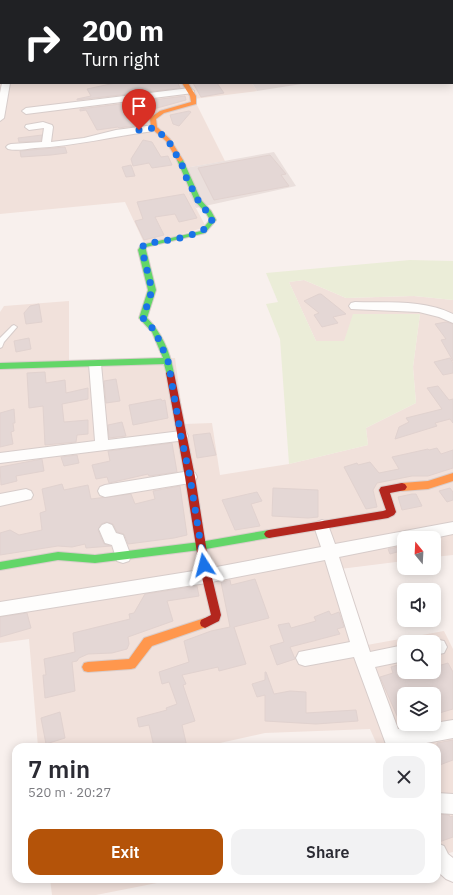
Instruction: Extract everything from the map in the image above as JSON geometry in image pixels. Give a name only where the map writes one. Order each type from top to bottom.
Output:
[{"type":"street","points":[[0,118],[6,84]]},
{"type":"street","points":[[26,111],[187,87],[193,96],[194,104],[165,111],[156,115],[153,118],[154,128],[168,140],[182,165],[186,177],[199,202],[212,218],[211,225],[203,232],[143,246],[142,250],[152,290],[143,318],[155,331],[168,361],[181,436],[190,477],[205,570],[216,614],[213,620],[148,642],[141,648],[136,661],[131,664],[88,667]]},
{"type":"street","points":[[29,127],[43,125],[49,127],[46,145]]},
{"type":"street","points":[[11,148],[84,141],[120,132],[154,128]]},
{"type":"street","points":[[355,306],[423,308],[438,311],[453,319]]},
{"type":"street","points":[[0,366],[168,361]]},
{"type":"street","points":[[95,364],[102,446]]},
{"type":"street","points":[[0,458],[181,436]]},
{"type":"street","points":[[105,490],[190,477]]},
{"type":"street","points":[[0,566],[58,556],[89,560],[201,548],[389,514],[391,512],[391,508],[384,490],[412,485],[428,485],[453,477]]},
{"type":"street","points":[[0,500],[26,495]]},
{"type":"street","points":[[322,526],[361,655],[395,743],[453,729]]},
{"type":"street","points":[[0,610],[205,570],[329,551],[453,528]]},
{"type":"street","points":[[106,529],[110,538],[118,540],[123,556]]},
{"type":"street","points":[[305,658],[397,653]]},
{"type":"street","points":[[441,803],[453,804]]},
{"type":"street","points":[[441,861],[453,872]]},
{"type":"lane","points":[[0,346],[1,342],[14,327]]},
{"type":"shaded area","points":[[0,84],[253,84],[257,91],[194,99],[225,161],[185,168],[189,195],[206,227],[145,245],[125,202],[0,214]]},
{"type":"shaded area","points":[[253,84],[302,84],[257,91]]},
{"type":"shaded area","points":[[274,152],[296,186],[196,208],[189,195],[185,168]]},
{"type":"shaded area","points":[[304,280],[346,298],[414,296],[453,300],[453,555],[441,556],[441,531],[397,531],[397,562],[340,569],[367,645],[397,640],[397,679],[441,679],[441,635],[422,635],[444,631],[453,649],[453,852],[441,855],[441,743],[376,743],[370,729],[265,733],[220,743],[38,743],[29,639],[0,643],[0,312],[4,306],[69,301],[69,362],[175,358],[184,424],[212,423],[220,475],[289,464],[368,445],[366,428],[416,403],[413,367],[420,314],[344,341],[316,341],[289,282]]},
{"type":"shaded area","points":[[50,883],[157,883],[96,895],[52,895]]},
{"type":"green space","points":[[410,260],[453,261],[453,300],[414,296],[346,298],[304,280],[289,282],[316,341],[344,341],[353,314],[420,314],[413,367],[416,403],[366,428],[368,445],[289,464],[280,339],[266,304],[278,302],[266,273]]},
{"type":"building","points":[[110,84],[178,84],[180,88],[77,100],[91,96],[87,89]]},
{"type":"building","points":[[194,84],[218,84],[224,93],[201,97]]},
{"type":"building","points":[[185,96],[186,100],[157,108],[132,112],[139,126],[97,130],[86,110],[80,111],[80,109]]},
{"type":"building","points":[[189,111],[191,112],[179,126],[173,124],[170,115]]},
{"type":"building","points":[[42,135],[41,141],[19,142],[18,138]]},
{"type":"building","points":[[143,140],[152,142],[161,157],[168,156],[172,165],[152,168],[149,163],[133,166],[131,159]]},
{"type":"building","points":[[65,147],[67,153],[51,155],[21,157],[20,151]]},
{"type":"building","points":[[270,155],[286,174],[281,175],[289,186],[214,200],[198,168]]},
{"type":"building","points":[[131,165],[135,176],[126,177],[122,167]]},
{"type":"building","points":[[184,194],[197,218],[179,222],[175,214],[155,217],[164,235],[144,240],[135,221],[143,219],[137,202]]},
{"type":"building","points":[[319,294],[346,314],[333,317],[338,323],[322,327],[314,315],[319,313],[304,301]]},
{"type":"building","points":[[39,304],[42,322],[26,324],[24,313],[30,306]]},
{"type":"building","points":[[446,322],[453,324],[453,361],[441,340],[446,339],[435,324]]},
{"type":"building","points":[[29,338],[31,349],[16,352],[14,341]]},
{"type":"building","points":[[450,358],[453,363],[453,373],[443,375],[434,362]]},
{"type":"building","points":[[45,372],[46,383],[65,380],[66,393],[88,388],[88,399],[62,404],[64,422],[88,420],[88,434],[77,435],[76,442],[45,445],[43,406],[29,408],[27,373]]},
{"type":"building","points":[[116,379],[120,401],[106,403],[104,381]]},
{"type":"building","points":[[438,386],[449,400],[453,399],[453,423],[450,419],[435,423],[437,426],[395,439],[399,427],[409,422],[406,418],[442,409],[427,388]]},
{"type":"building","points":[[161,399],[162,401],[165,400],[168,418],[133,425],[129,405]]},
{"type":"building","points":[[14,409],[14,431],[11,432],[13,444],[0,447],[0,413]]},
{"type":"building","points":[[122,422],[126,436],[109,438],[108,425]]},
{"type":"building","points":[[210,433],[216,455],[197,458],[193,435]]},
{"type":"building","points":[[172,443],[177,472],[149,476],[148,474],[109,483],[107,477],[96,479],[92,465],[110,461],[108,451]]},
{"type":"building","points":[[437,448],[441,454],[453,450],[453,468],[428,476],[412,476],[377,483],[373,490],[377,507],[366,509],[344,467],[357,463],[358,465],[370,462],[379,473],[399,469],[392,457]]},
{"type":"building","points":[[77,455],[79,463],[64,466],[61,457]]},
{"type":"building","points":[[42,459],[44,471],[16,476],[17,481],[1,485],[0,467]]},
{"type":"building","points":[[62,484],[64,490],[88,485],[91,499],[131,494],[135,504],[155,499],[153,491],[180,486],[187,535],[128,544],[124,534],[117,532],[113,524],[106,522],[101,524],[98,530],[104,544],[111,546],[86,548],[85,544],[72,547],[58,546],[0,555],[0,533],[10,530],[19,535],[42,530],[40,513],[46,511],[42,489]]},
{"type":"building","points":[[273,488],[318,490],[318,517],[308,518],[272,516]]},
{"type":"building","points":[[450,488],[453,492],[453,500],[447,502],[439,491]]},
{"type":"building","points":[[257,492],[262,501],[251,504],[260,526],[235,530],[222,500]]},
{"type":"building","points":[[416,494],[422,506],[402,510],[398,497]]},
{"type":"building","points":[[397,547],[397,552],[390,554],[388,549]]},
{"type":"building","points":[[255,579],[269,618],[234,627],[246,664],[219,671],[218,667],[182,675],[186,684],[183,685],[195,721],[182,725],[186,743],[153,743],[149,725],[139,727],[137,718],[167,710],[166,708],[177,704],[169,682],[162,684],[159,672],[189,662],[184,641],[211,631],[230,627],[221,582],[230,580],[231,585]]},
{"type":"building","points":[[197,586],[199,596],[167,601],[173,621],[128,637],[129,644],[127,649],[112,653],[88,654],[79,658],[77,661],[72,662],[75,691],[45,698],[43,675],[46,675],[44,659],[75,652],[73,633],[130,619],[129,614],[134,613],[145,594]]},
{"type":"building","points":[[329,611],[331,615],[339,612],[344,627],[337,629],[340,634],[290,647],[295,659],[277,665],[270,646],[284,642],[278,625],[289,623],[291,628],[316,621],[314,617]]},
{"type":"building","points":[[27,613],[31,628],[0,637],[0,617]]},
{"type":"building","points":[[448,663],[453,672],[453,709],[441,713],[441,687],[397,687],[397,716],[380,677],[393,673],[391,667],[397,665],[397,679],[441,679],[441,665]]},
{"type":"building","points":[[265,672],[274,694],[290,691],[306,692],[306,713],[356,710],[358,721],[316,724],[265,721],[265,695],[257,697],[252,684],[265,680]]},
{"type":"building","points":[[60,712],[65,738],[46,743],[41,718]]},
{"type":"building","points":[[453,740],[453,760],[441,764],[441,743],[437,743]]},
{"type":"building","points":[[441,814],[449,815],[450,817],[453,816],[453,837],[441,841]]},
{"type":"traffic: fast","points":[[168,361],[155,331],[143,318],[152,290],[142,250],[143,246],[203,232],[213,220],[209,212],[198,201],[180,160]]},
{"type":"traffic: fast","points":[[0,366],[168,361],[170,373]]},
{"type":"traffic: fast","points":[[0,566],[58,556],[95,559],[200,546],[269,534]]},
{"type":"traffic: slow","points":[[180,160],[168,140],[154,128],[153,118],[162,112],[194,103],[193,96],[186,84]]},
{"type":"traffic: slow","points":[[402,487],[428,485],[453,477]]},
{"type":"traffic: slow","points":[[88,667],[131,664],[148,642],[205,623]]},
{"type":"traffic: jam","points":[[170,373],[190,477],[204,565],[216,615],[215,618],[205,623]]},
{"type":"traffic: jam","points":[[269,534],[385,515],[391,512],[384,490],[402,487]]},
{"type":"route","points":[[139,130],[154,128],[159,134],[168,140],[182,165],[186,177],[199,202],[212,218],[211,225],[203,232],[151,243],[143,246],[142,250],[152,290],[143,318],[144,321],[155,331],[168,361],[181,436],[190,477],[204,565]]}]
